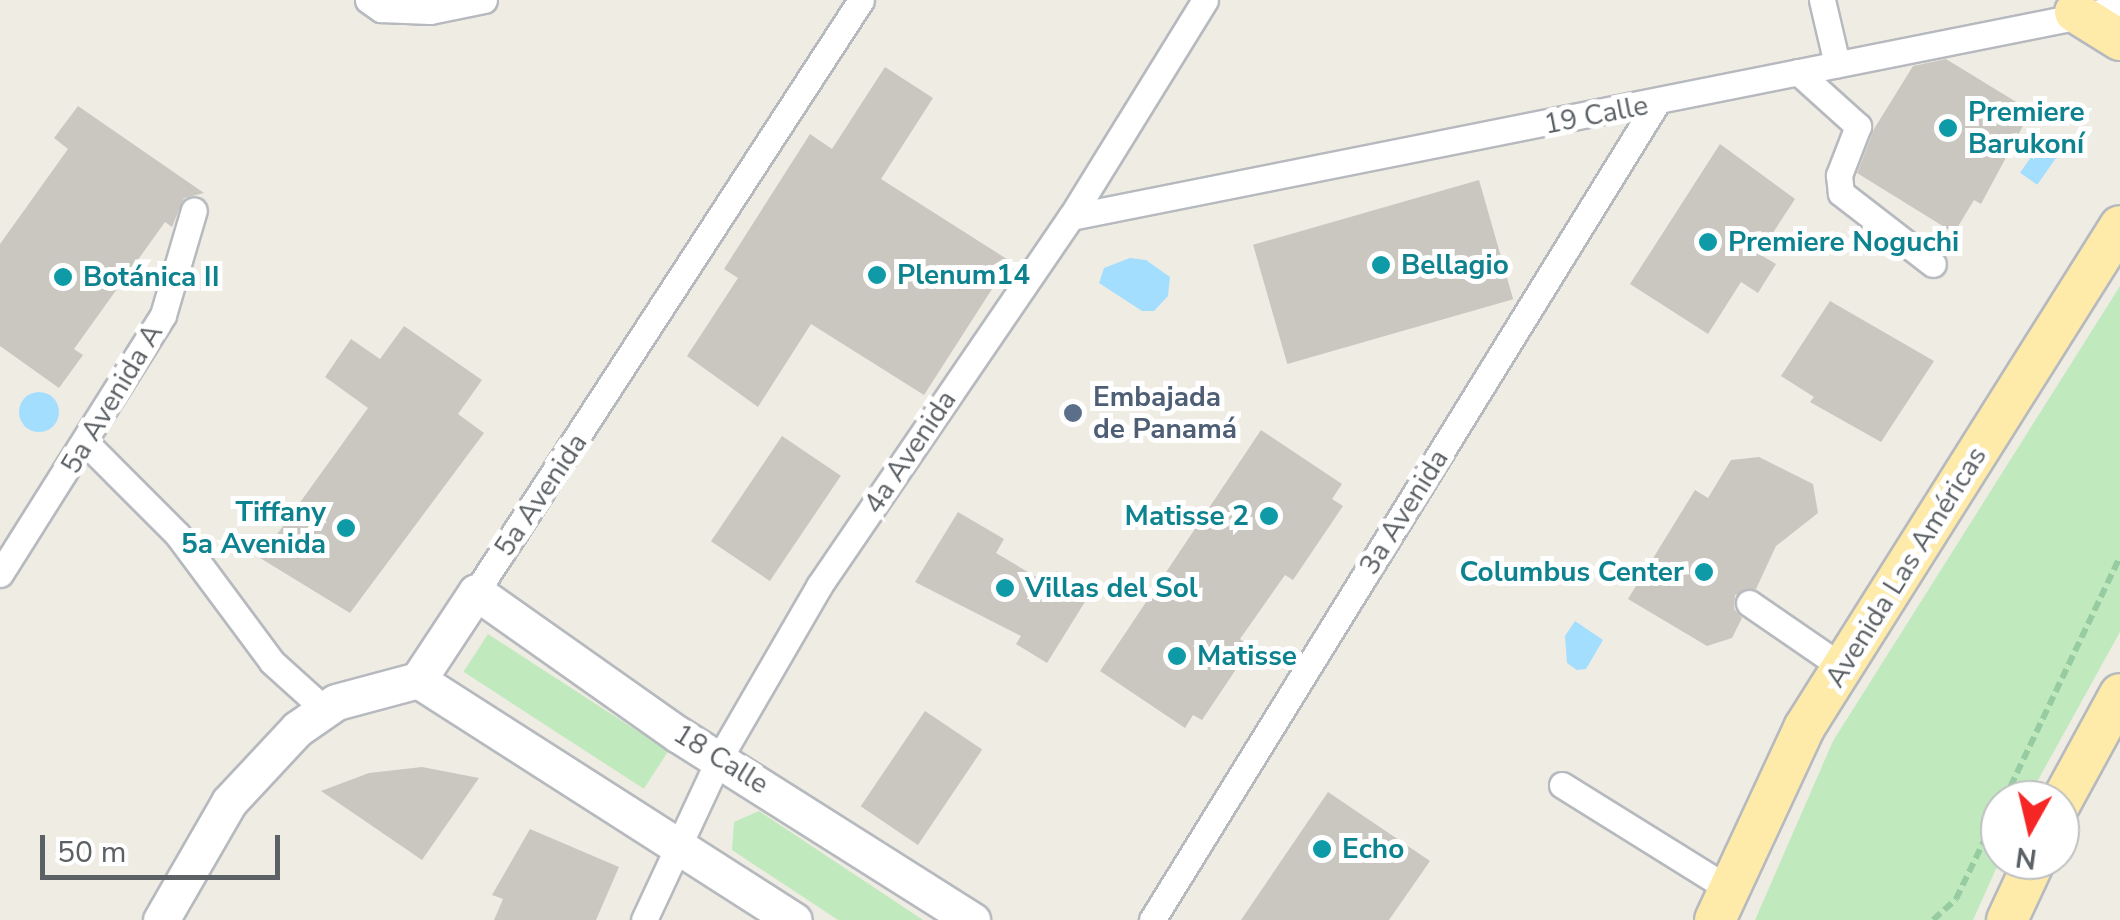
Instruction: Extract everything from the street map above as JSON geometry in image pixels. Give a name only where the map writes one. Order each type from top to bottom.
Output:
[{"type":"main road","points":[[2075,12],[2120,40]]},
{"type":"main road","name":"Avenida Las Américas","points":[[1722,904],[1804,728],[2120,226]]},
{"type":"main road","points":[[2073,780],[2120,694]]},
{"type":"main road","points":[[2007,920],[2025,880]]},
{"type":"street","points":[[375,4],[430,11],[484,0]]},
{"type":"street","name":"5a Avenida","points":[[418,680],[861,0]]},
{"type":"street","name":"4a Avenida","points":[[644,920],[676,844],[720,757],[819,586],[1071,216],[1204,0]]},
{"type":"street","points":[[1822,0],[1837,64]]},
{"type":"street","name":"19 Calle","points":[[1071,216],[1656,104],[2075,12],[2120,8]]},
{"type":"street","points":[[1798,72],[1858,126],[1839,175],[1841,193],[1933,264]]},
{"type":"street","name":"3a Avenida","points":[[1152,920],[1656,104]]},
{"type":"street","name":"5a Avenida A","points":[[0,574],[86,444],[163,315],[194,210]]},
{"type":"street","points":[[86,444],[177,534],[272,662],[323,708]]},
{"type":"street","name":"18 Calle","points":[[476,592],[720,757],[972,920]]},
{"type":"street","points":[[1749,603],[1842,667]]},
{"type":"street","points":[[161,920],[230,802],[323,708],[418,680],[794,920]]},
{"type":"street","points":[[1562,786],[1722,904]]},
{"type":"path","points":[[2014,780],[2120,557]]},
{"type":"path","points":[[1934,920],[1956,899],[1980,849]]},
{"type":"green space","points":[[2120,286],[2120,632],[2038,780],[1980,780],[1980,880],[1991,880],[1973,920],[1755,920],[1833,741]]},
{"type":"green space","points":[[488,634],[668,751],[644,789],[463,672]]},
{"type":"green space","points":[[759,811],[923,920],[838,920],[732,850],[734,822]]},
{"type":"water","points":[[2043,140],[2060,152],[2037,185],[2020,173]]},
{"type":"water","points":[[1130,258],[1146,260],[1170,277],[1168,296],[1154,311],[1142,311],[1099,283],[1104,268]]},
{"type":"water","points":[[39,392],[53,398],[59,412],[53,426],[39,432],[25,426],[19,412],[25,398]]},
{"type":"water","points":[[1575,621],[1603,640],[1586,669],[1577,670],[1567,663],[1565,636]]},
{"type":"building","name":"Premiere Barukoní","points":[[1946,59],[2031,111],[1981,204],[1974,200],[1954,233],[1857,173],[1874,129],[1913,66]]},
{"type":"building","points":[[885,67],[933,98],[881,179],[1010,261],[924,395],[811,324],[758,407],[687,356],[738,278],[724,269],[810,134],[832,149]]},
{"type":"building","name":"Botánica II","points":[[78,106],[204,193],[184,198],[172,227],[165,222],[74,349],[83,355],[59,388],[0,346],[0,244],[68,149],[54,138]]},
{"type":"building","name":"Premiere Noguchi","points":[[1720,144],[1795,199],[1759,254],[1776,264],[1758,293],[1741,282],[1708,334],[1630,284]]},
{"type":"building","name":"Bellagio","points":[[1479,180],[1513,299],[1287,364],[1253,245]]},
{"type":"building","name":"Premiere Noguchi","points":[[1830,301],[1934,361],[1881,442],[1810,402],[1814,397],[1781,376]]},
{"type":"building","points":[[404,326],[482,380],[458,414],[484,433],[350,613],[260,558],[368,408],[325,377],[351,339],[380,359]]},
{"type":"building","points":[[1261,430],[1342,484],[1332,499],[1343,506],[1293,580],[1285,575],[1240,639],[1251,647],[1202,720],[1193,715],[1185,728],[1100,671]]},
{"type":"building","points":[[782,436],[841,476],[770,581],[711,541]]},
{"type":"building","name":"Columbus Center","points":[[1759,457],[1813,484],[1818,513],[1776,546],[1756,589],[1735,595],[1734,609],[1742,618],[1732,638],[1707,646],[1628,599],[1695,490],[1708,498],[1731,460]]},
{"type":"building","name":"Villas del Sol","points":[[958,512],[1004,539],[996,553],[1048,584],[1056,571],[1091,592],[1047,663],[1016,644],[1021,636],[915,582]]},
{"type":"building","points":[[925,711],[982,750],[918,845],[861,806]]},
{"type":"building","points":[[422,767],[479,778],[422,860],[321,791],[369,773]]},
{"type":"building","name":"Echo","points":[[1328,792],[1430,861],[1389,920],[1241,920]]},
{"type":"building","points":[[530,829],[619,867],[596,920],[494,920],[503,899],[492,895]]},
{"type":"place","name":"Premiere Barukoní","points":[[1948,128]]},
{"type":"place","name":"Premiere Noguchi","points":[[1708,242]]},
{"type":"place","name":"Bellagio","points":[[1381,265]]},
{"type":"place","name":"Plenum14","points":[[877,275]]},
{"type":"place","name":"Botánica II","points":[[63,277]]},
{"type":"place","name":"Embajada de Panamá","points":[[1073,413]]},
{"type":"place","name":"Matisse 2","points":[[1269,516]]},
{"type":"place","name":"Tiffany 5a Avenida","points":[[346,528]]},
{"type":"place","name":"Columbus Center","points":[[1704,572]]},
{"type":"place","name":"Villas del Sol","points":[[1005,588]]},
{"type":"place","name":"Matisse","points":[[1177,656]]},
{"type":"place","name":"Echo","points":[[1322,849]]}]
